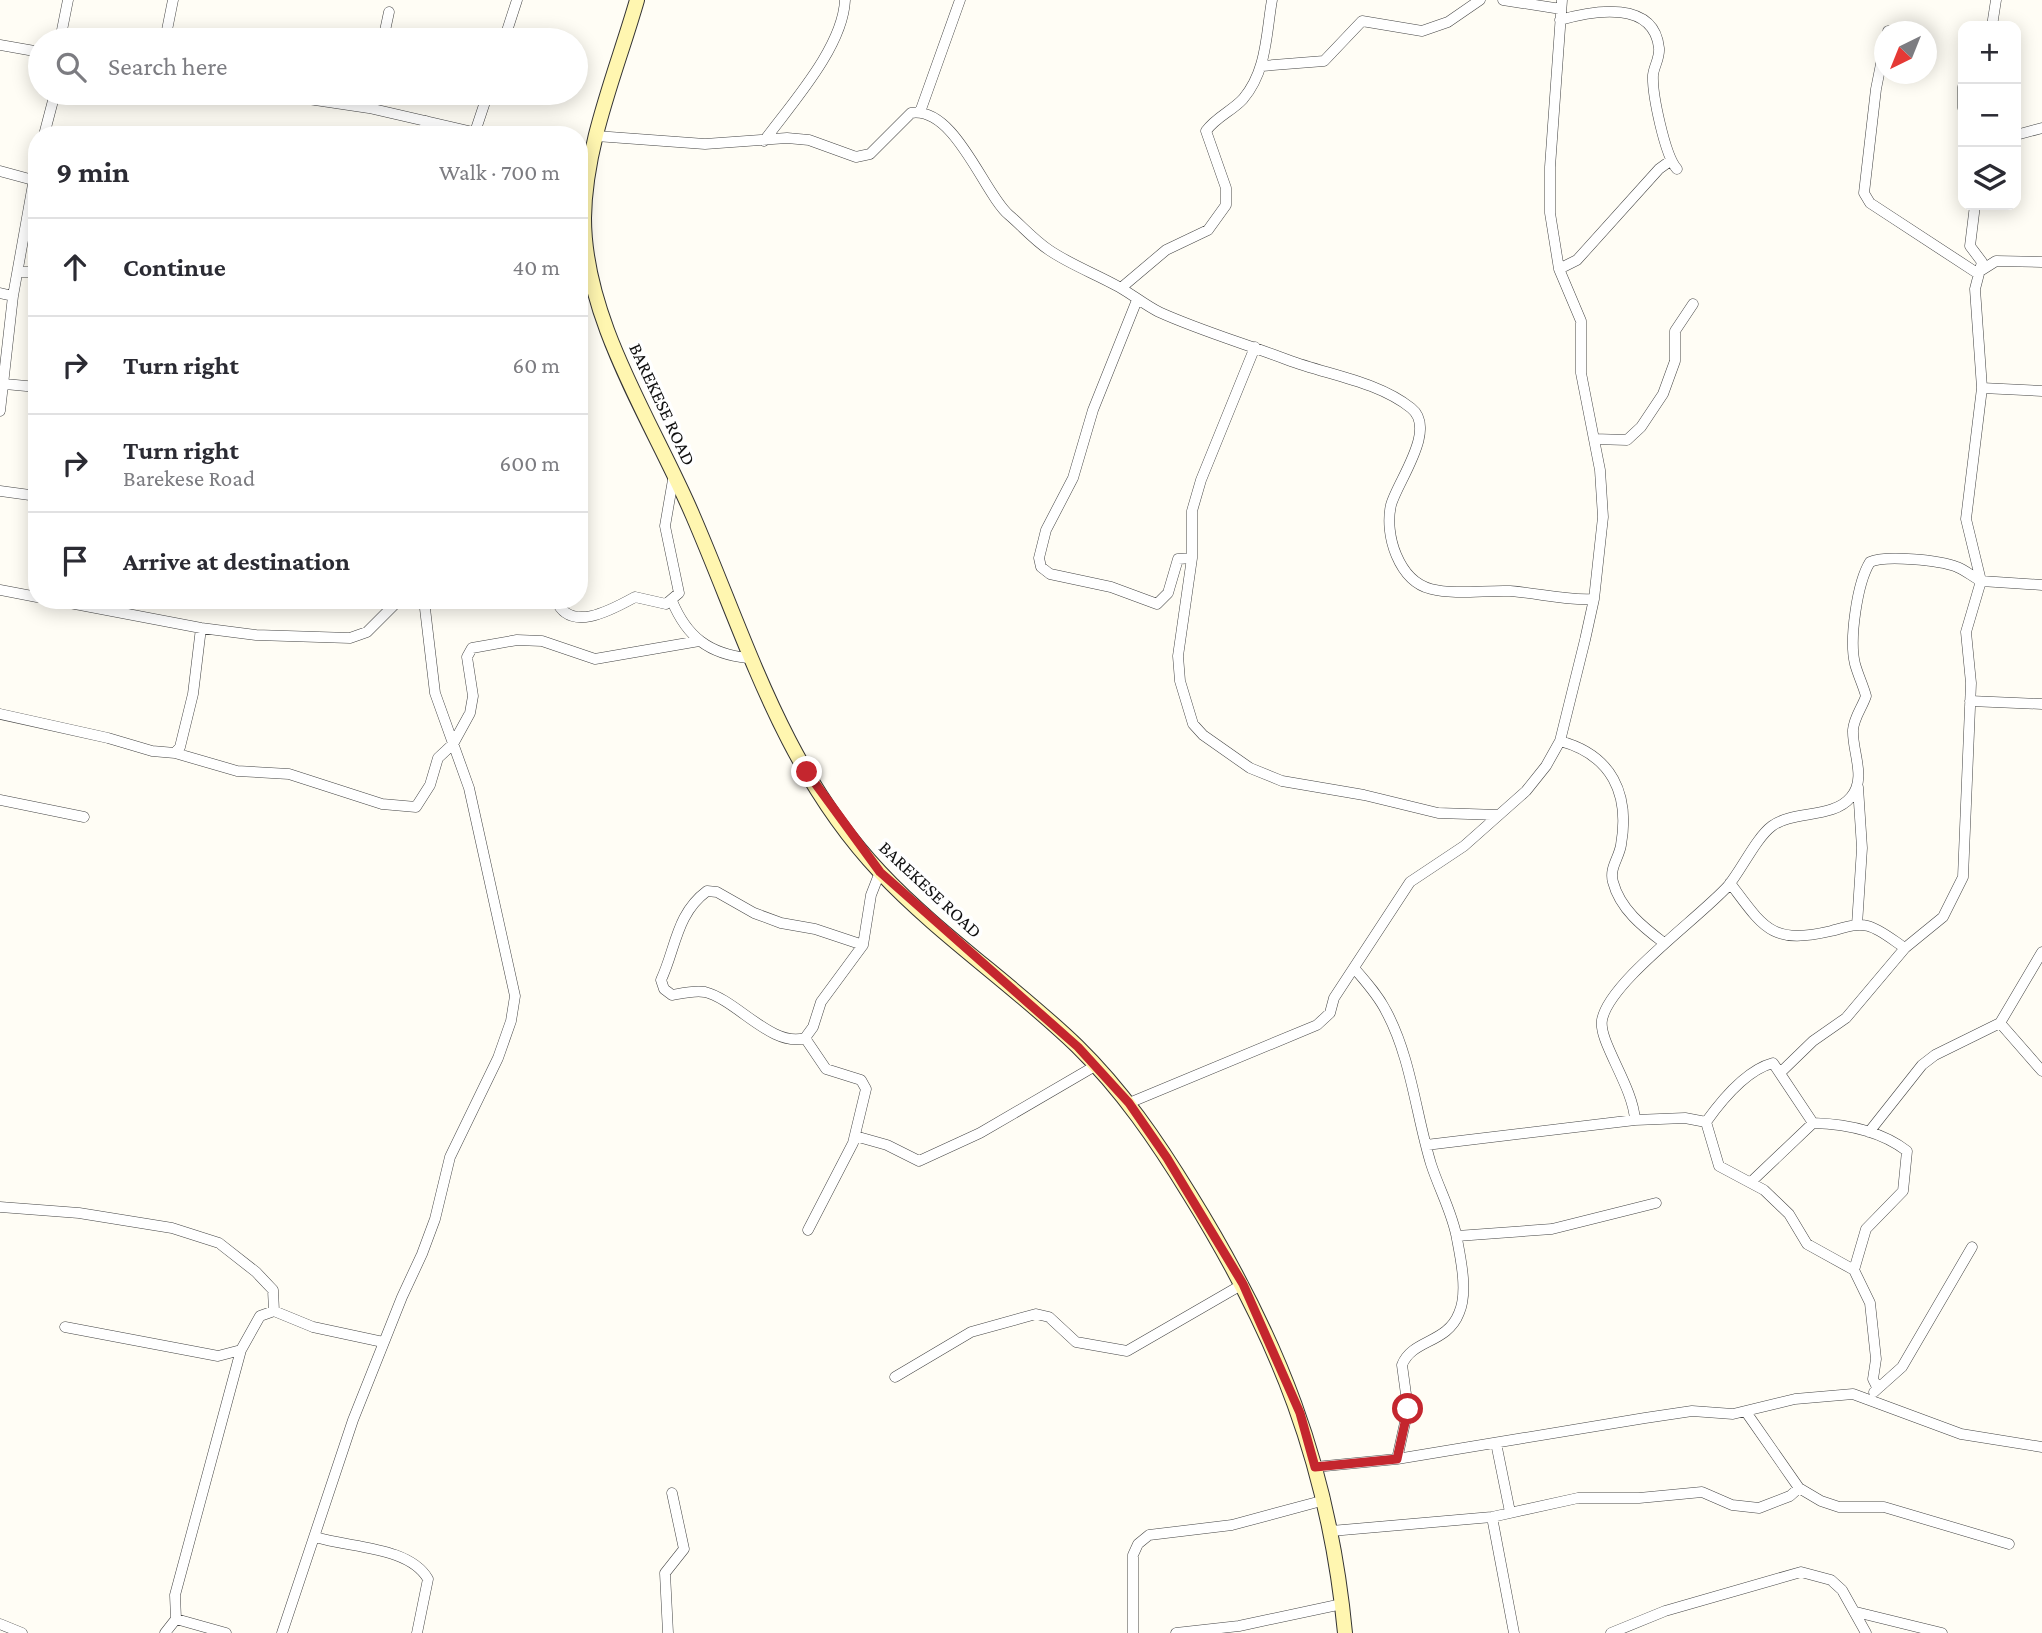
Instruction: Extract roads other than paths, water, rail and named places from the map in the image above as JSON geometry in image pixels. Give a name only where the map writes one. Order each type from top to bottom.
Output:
[{"type":"main road","name":"BAREKESE ROAD","points":[[588,154],[596,136],[637,0]]},
{"type":"main road","name":"BAREKESE ROAD","points":[[588,246],[595,293],[624,367],[674,474],[748,658],[807,772],[880,872],[1069,1039],[1129,1103],[1167,1158],[1243,1284],[1300,1413],[1325,1500],[1345,1633]]},
{"type":"street","points":[[62,28],[68,0]]},
{"type":"street","points":[[167,28],[173,0]]},
{"type":"street","points":[[508,28],[517,0]]},
{"type":"street","points":[[764,141],[834,41],[845,14],[845,0]]},
{"type":"street","points":[[920,111],[960,0]]},
{"type":"street","points":[[1121,288],[1156,257],[1208,230],[1226,205],[1226,188],[1206,131],[1215,119],[1242,100],[1262,66],[1272,0]]},
{"type":"street","points":[[1262,66],[1324,61],[1363,21],[1422,31],[1448,22],[1480,0]]},
{"type":"street","points":[[1503,0],[1561,10],[1631,11],[1648,23],[1659,48],[1653,77],[1673,165],[1577,260],[1559,270]]},
{"type":"street","points":[[1993,21],[1996,0]]},
{"type":"street","points":[[1129,1103],[1317,1025],[1330,1013],[1334,998],[1410,882],[1464,846],[1526,792],[1560,741],[1594,599],[1603,517],[1594,439],[1581,373],[1581,321],[1559,270],[1550,213],[1550,167],[1561,10]]},
{"type":"street","points":[[386,28],[389,12]]},
{"type":"street","points":[[0,45],[28,50]]},
{"type":"street","points":[[1877,84],[1864,193],[1880,212],[1977,273]]},
{"type":"street","points":[[46,126],[52,105]]},
{"type":"street","points":[[349,105],[446,126]]},
{"type":"street","points":[[480,126],[485,105]]},
{"type":"street","points":[[596,136],[705,144],[809,140],[856,157],[870,154],[911,113],[920,111],[929,115],[966,149],[1004,211],[1047,249],[1121,288],[1159,312],[1340,378],[1370,386],[1412,409],[1419,419],[1419,431],[1410,468],[1391,506],[1391,524],[1398,559],[1406,575],[1431,589],[1512,591],[1574,601],[1594,599]]},
{"type":"street","points":[[425,126],[426,121]]},
{"type":"street","points":[[2021,134],[2042,128]]},
{"type":"street","points":[[0,171],[28,179]]},
{"type":"street","points":[[1781,1072],[1813,1041],[1846,1018],[1905,948],[1943,917],[1963,877],[1971,756],[1967,729],[1972,683],[1966,632],[1981,581],[1966,519],[1982,388],[1977,273],[1982,262],[1970,246],[1974,210]]},
{"type":"street","points":[[0,411],[13,296],[20,272],[28,215]]},
{"type":"street","points":[[1977,273],[1996,261],[2021,259],[2042,262]]},
{"type":"street","points":[[20,272],[28,272]]},
{"type":"street","points":[[0,293],[13,296]]},
{"type":"street","points":[[1137,300],[1093,410],[1073,478],[1046,530],[1039,558],[1041,567],[1050,574],[1111,587],[1157,604],[1168,593],[1178,559],[1192,558]]},
{"type":"street","points":[[1594,439],[1627,440],[1658,405],[1675,361],[1675,331],[1693,304]]},
{"type":"street","points":[[1255,347],[1201,481],[1192,511],[1192,558],[1178,656],[1180,681],[1193,724],[1203,735],[1250,768],[1282,780],[1364,795],[1438,813],[1499,815]]},
{"type":"street","points":[[5,383],[28,386]]},
{"type":"street","points":[[1982,388],[2042,391]]},
{"type":"street","points":[[561,609],[570,616],[579,616],[609,611],[635,597],[666,604],[679,593],[665,526],[674,474]]},
{"type":"street","points":[[0,491],[28,495]]},
{"type":"street","points":[[1857,925],[1862,848],[1853,730],[1857,713],[1866,696],[1853,648],[1859,583],[1867,567],[1870,562],[1884,558],[1937,563],[1956,567],[1981,581],[2042,585]]},
{"type":"street","points":[[0,590],[28,595]]},
{"type":"street","points":[[672,601],[691,635],[699,642],[727,655],[748,658]]},
{"type":"street","points":[[101,609],[201,628],[256,635],[350,638],[367,632],[390,609]]},
{"type":"street","points":[[282,1633],[353,1420],[435,1219],[450,1157],[498,1058],[511,1021],[515,996],[469,788],[435,693],[425,609]]},
{"type":"street","points":[[176,753],[180,747],[193,694],[201,628]]},
{"type":"street","points":[[0,714],[152,751],[176,753],[237,771],[289,774],[382,804],[416,807],[430,785],[438,758],[453,744],[470,713],[473,696],[467,657],[472,648],[517,640],[542,641],[595,659],[699,642]]},
{"type":"street","points":[[1970,701],[2042,704]]},
{"type":"street","points":[[1560,741],[1576,745],[1617,780],[1621,807],[1621,845],[1612,870],[1612,881],[1633,917],[1664,943]]},
{"type":"street","points":[[1635,1119],[1631,1094],[1601,1032],[1602,1018],[1614,995],[1664,943],[1730,883],[1771,827],[1784,820],[1839,806],[1849,799],[1858,787]]},
{"type":"street","points":[[0,800],[85,817]]},
{"type":"street","points":[[863,946],[815,929],[781,923],[754,913],[717,892],[708,891],[700,897],[680,924],[669,963],[661,980],[664,989],[672,995],[708,993],[780,1036],[796,1041],[805,1038],[813,1027],[821,1002],[853,963],[863,946],[871,895],[880,872]]},
{"type":"street","points":[[1730,883],[1760,924],[1779,934],[1801,938],[1857,925],[1870,926],[1905,948]]},
{"type":"street","points":[[1869,1132],[1922,1065],[1935,1055],[2000,1023],[2042,952]]},
{"type":"street","points":[[1354,968],[1387,1012],[1426,1145],[1457,1236],[1462,1300],[1459,1315],[1434,1342],[1412,1350],[1405,1357],[1402,1365],[1408,1409],[1397,1459]]},
{"type":"street","points":[[2000,1023],[2042,1071]]},
{"type":"street","points":[[805,1038],[826,1069],[865,1083],[855,1136],[808,1230]]},
{"type":"street","points":[[1706,1122],[1753,1072],[1773,1063],[1812,1123]]},
{"type":"street","points":[[855,1136],[887,1145],[919,1161],[980,1133],[1096,1066]]},
{"type":"street","points":[[1426,1145],[1585,1128],[1635,1119],[1685,1118],[1706,1122]]},
{"type":"street","points":[[1706,1122],[1719,1166],[1752,1181],[1789,1214],[1807,1244],[1854,1270],[1870,1303],[1876,1359],[1873,1379],[1877,1387]]},
{"type":"street","points":[[1752,1181],[1812,1123],[1848,1126],[1869,1132],[1898,1144],[1907,1151],[1909,1161],[1903,1191],[1866,1229],[1854,1270]]},
{"type":"street","points":[[1457,1236],[1552,1229],[1656,1203]]},
{"type":"street","points":[[0,1207],[79,1213],[172,1228],[219,1242],[256,1272],[273,1290],[274,1311]]},
{"type":"street","points":[[1870,1400],[1877,1387],[1888,1382],[1902,1367],[1972,1247]]},
{"type":"street","points":[[895,1377],[971,1332],[1036,1314],[1049,1317],[1076,1342],[1127,1351],[1243,1284]]},
{"type":"street","points":[[165,1633],[176,1619],[175,1595],[204,1477],[241,1350],[260,1316],[274,1311],[313,1327],[383,1342]]},
{"type":"street","points":[[65,1327],[218,1356],[241,1350]]},
{"type":"street","points":[[218,1356],[235,1373]]},
{"type":"street","points":[[1315,1467],[1397,1459],[1692,1411],[1720,1414],[1746,1412],[1795,1399],[1853,1394],[1961,1434],[2042,1447]]},
{"type":"street","points":[[1746,1412],[1799,1488],[1821,1502],[1839,1507],[1884,1507],[2008,1544]]},
{"type":"street","points":[[1496,1443],[1510,1512]]},
{"type":"street","points":[[1331,1531],[1492,1517],[1578,1498],[1639,1498],[1702,1492],[1732,1505],[1759,1508],[1790,1496],[1799,1488]]},
{"type":"street","points":[[668,1633],[665,1573],[684,1549],[672,1493]]},
{"type":"street","points":[[1133,1633],[1133,1555],[1138,1544],[1149,1535],[1232,1525],[1325,1500]]},
{"type":"street","points":[[1492,1517],[1514,1633]]},
{"type":"street","points":[[316,1537],[390,1554],[411,1562],[424,1571],[428,1579],[417,1633]]},
{"type":"street","points":[[1611,1633],[1665,1611],[1801,1572],[1831,1580],[1842,1590],[1866,1633]]},
{"type":"street","points":[[1176,1633],[1239,1626],[1342,1604]]},
{"type":"street","points":[[1856,1612],[1942,1633]]},
{"type":"street","points":[[176,1619],[226,1633]]},
{"type":"street","points":[[0,1624],[22,1633]]}]
